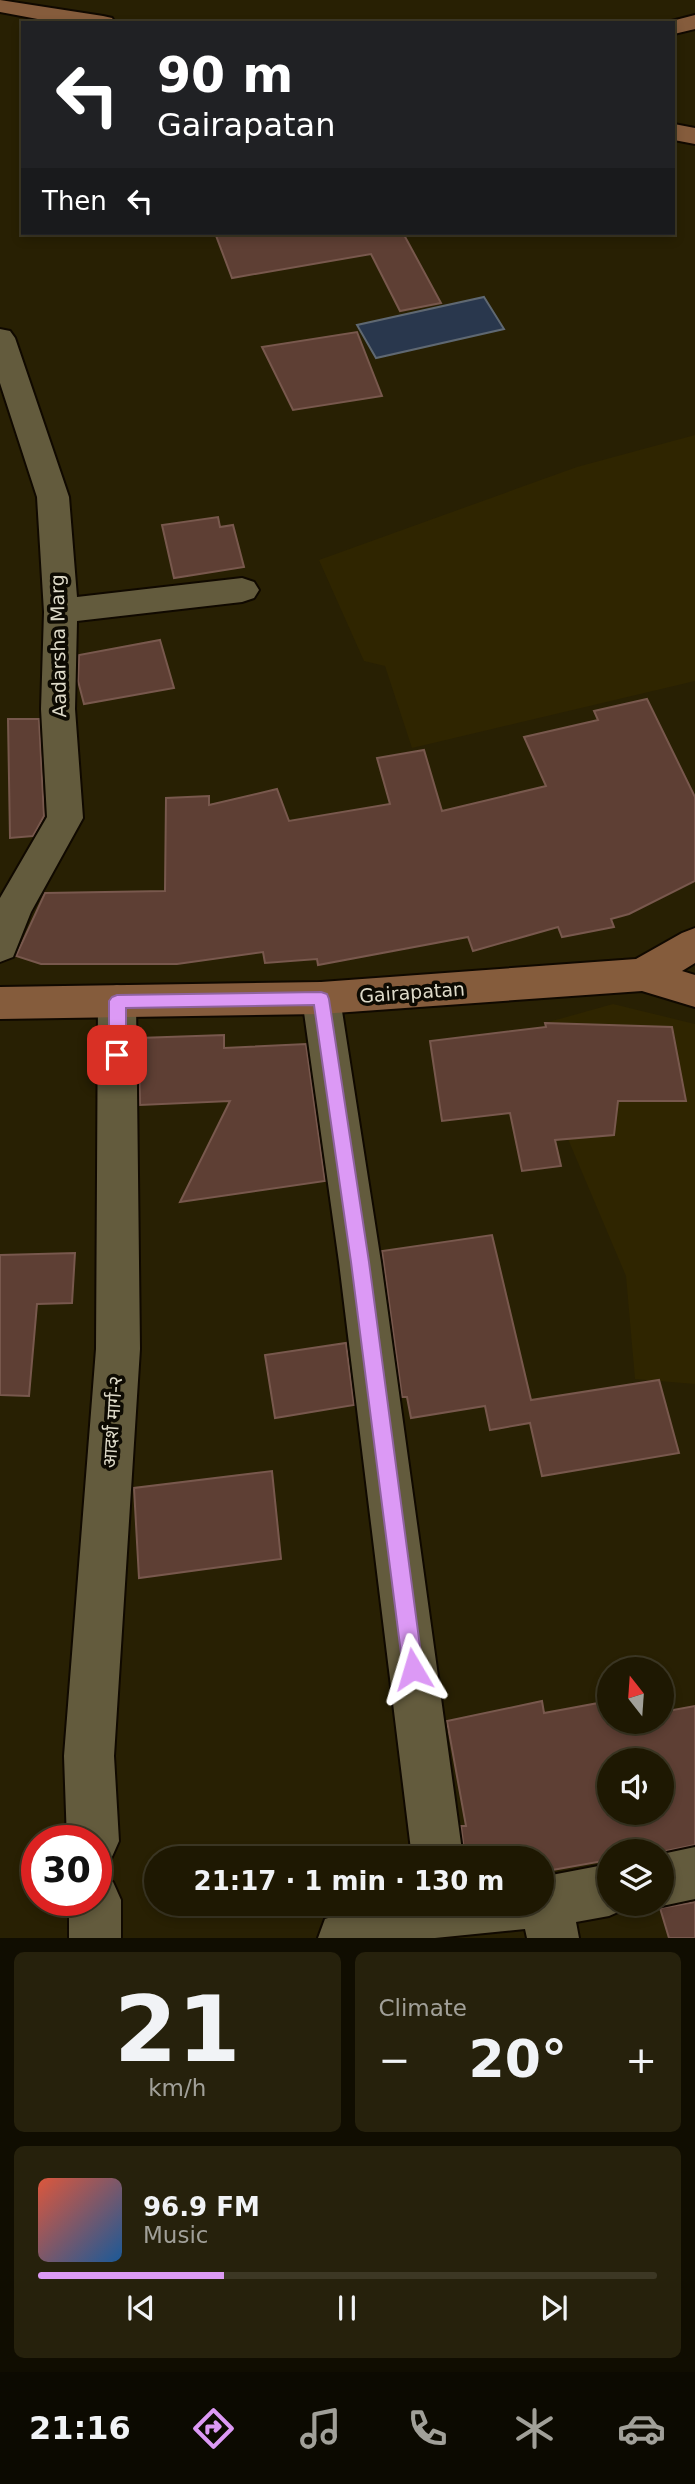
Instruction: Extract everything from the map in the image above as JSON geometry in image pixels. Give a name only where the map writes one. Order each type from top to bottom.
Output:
[{"type":"main road","points":[[0,5],[92,21]]},
{"type":"main road","points":[[675,27],[695,22]]},
{"type":"main road","points":[[675,132],[695,136]]},
{"type":"main road","points":[[642,975],[695,944]]},
{"type":"main road","name":"Gairapatan","points":[[0,1003],[321,999],[642,975],[695,991]]},
{"type":"street","name":"Aadarsha Marg","points":[[0,338],[52,497],[61,612],[58,709],[65,818],[13,909],[0,946]]},
{"type":"street","points":[[61,612],[122,602],[243,590]]},
{"type":"street","points":[[321,999],[360,1262],[436,1846]]},
{"type":"street","name":"आदर्श मार्ग-२","points":[[92,1825],[89,1756],[118,1349],[117,1001]]},
{"type":"street","points":[[674,1877],[695,1873]]},
{"type":"street","points":[[554,1908],[597,1894]]},
{"type":"street","points":[[94,1938],[95,1916]]},
{"type":"street","points":[[344,1938],[416,1916]]},
{"type":"shaded area","points":[[695,435],[695,681],[412,748],[385,666],[364,661],[319,560],[577,467]]},
{"type":"shaded area","points":[[613,1004],[695,1024],[695,1384],[635,1379],[626,1276],[568,1139],[545,1023]]},
{"type":"water","points":[[484,297],[504,329],[376,358],[357,325]]},
{"type":"building","points":[[216,235],[404,235],[441,303],[400,311],[371,254],[232,278]]},
{"type":"building","points":[[357,332],[382,396],[293,410],[262,347]]},
{"type":"building","points":[[218,517],[220,527],[233,525],[244,567],[174,578],[162,525]]},
{"type":"building","points":[[160,640],[174,688],[84,704],[78,681],[79,655]]},
{"type":"building","points":[[647,699],[695,797],[695,881],[629,914],[611,919],[614,927],[562,937],[558,927],[473,951],[468,937],[318,965],[317,959],[265,963],[263,952],[177,964],[41,964],[16,956],[45,893],[165,891],[166,798],[209,796],[209,805],[277,789],[289,821],[390,804],[377,758],[424,750],[442,811],[546,786],[524,737],[598,720],[594,711]]},
{"type":"building","points":[[8,719],[39,719],[44,816],[33,836],[10,838]]},
{"type":"building","points":[[545,1023],[672,1027],[686,1101],[618,1101],[614,1135],[555,1140],[561,1166],[522,1171],[510,1113],[442,1121],[430,1041],[546,1027]]},
{"type":"building","points":[[224,1035],[224,1048],[306,1044],[325,1181],[180,1202],[230,1101],[140,1105],[139,1038]]},
{"type":"building","points":[[492,1235],[531,1400],[659,1380],[679,1453],[542,1476],[530,1423],[490,1430],[485,1406],[411,1418],[407,1397],[402,1397],[382,1251]]},
{"type":"building","points":[[75,1253],[72,1303],[37,1304],[29,1396],[0,1395],[0,1255]]},
{"type":"building","points":[[346,1343],[354,1405],[275,1418],[265,1355]]},
{"type":"building","points":[[272,1471],[281,1559],[139,1578],[134,1488]]},
{"type":"building","points":[[542,1701],[544,1713],[597,1703],[597,1734],[674,1734],[674,1710],[695,1706],[695,1845],[674,1849],[674,1839],[597,1839],[597,1862],[554,1870],[554,1846],[464,1846],[461,1826],[466,1826],[447,1721]]},
{"type":"building","points":[[695,1902],[695,1938],[669,1938],[662,1916],[674,1916],[674,1906]]},
{"type":"route","points":[[117,1055],[117,1001],[321,999],[360,1262],[413,1669]]}]
